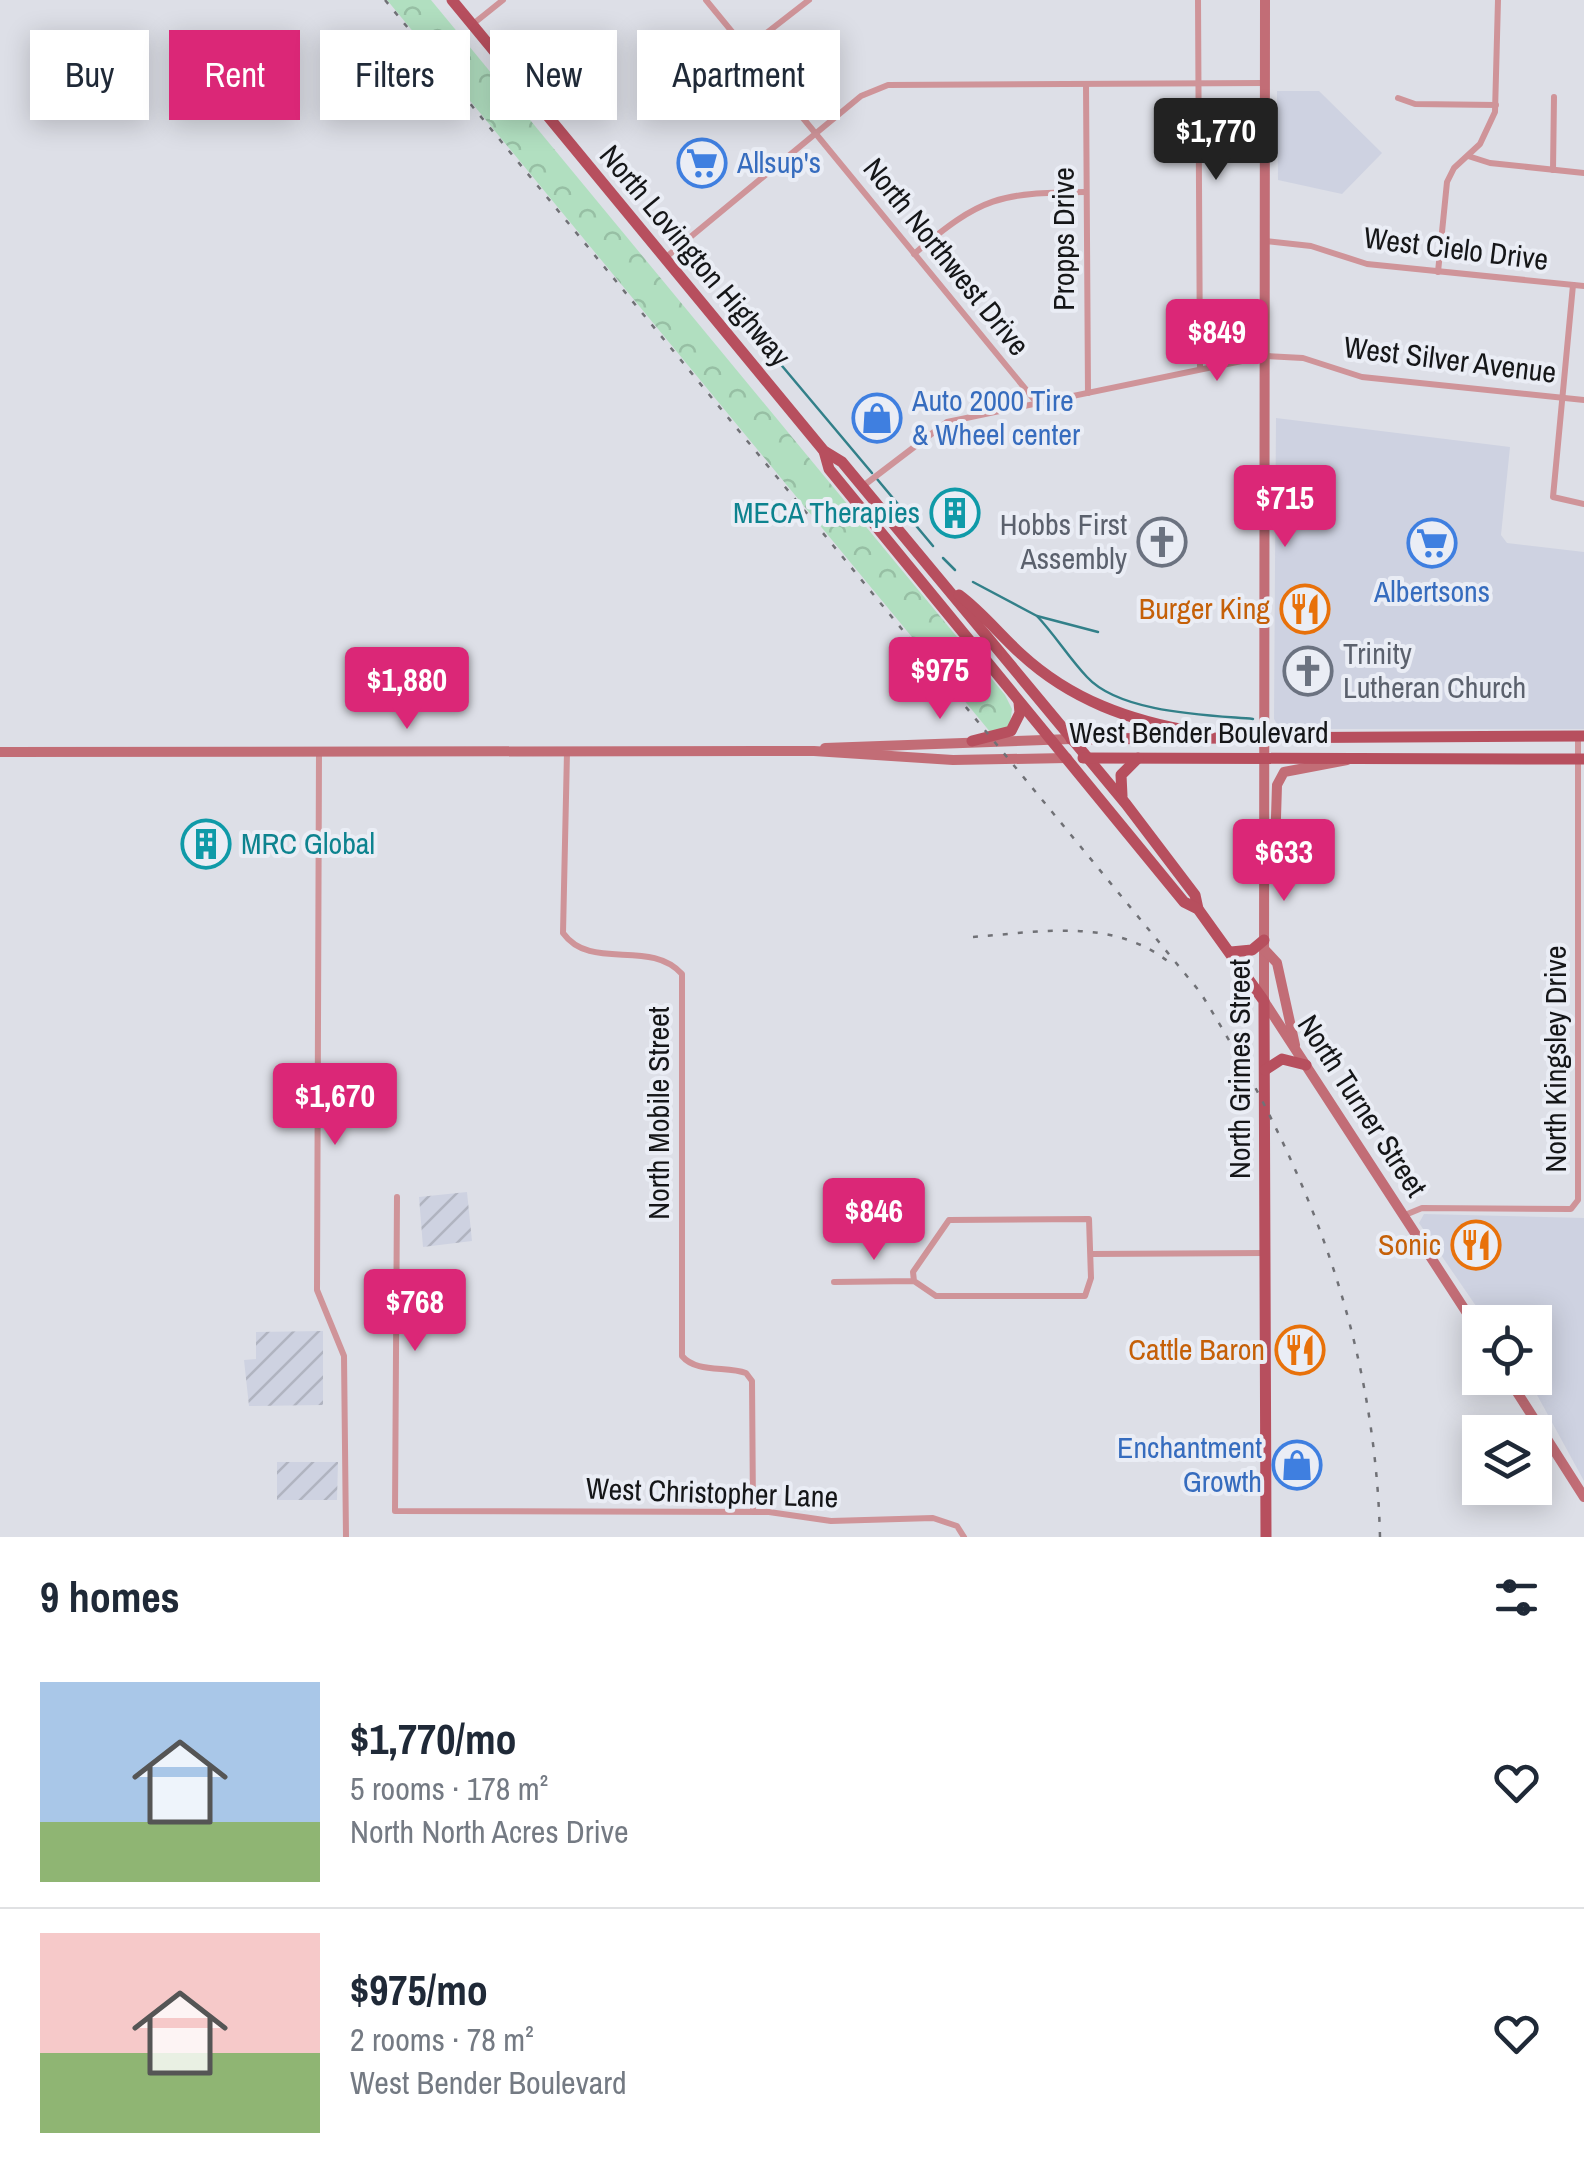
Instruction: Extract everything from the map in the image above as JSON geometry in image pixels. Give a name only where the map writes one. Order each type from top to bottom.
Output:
[{"type":"main road","name":"North Lovington Highway","points":[[452,0],[824,451],[842,462],[1071,739]]},
{"type":"main road","name":"North Grimes Street","points":[[1265,0],[1266,1537]]},
{"type":"main road","name":"North Lovington Highway","points":[[824,451],[829,469],[1067,758]]},
{"type":"main road","points":[[946,588],[962,596],[1024,658],[1086,700],[1147,723],[1225,737]]},
{"type":"main road","points":[[972,741],[1012,731],[1020,714],[1018,698]]},
{"type":"main road","points":[[1429,758],[1430,736]]},
{"type":"main road","name":"West Bender Boulevard","points":[[0,752],[814,750],[1071,739],[1581,736]]},
{"type":"main road","name":"North Turner Street","points":[[1071,739],[1195,895],[1198,909],[1264,1001],[1462,1305]]},
{"type":"main road","name":"West Bender Boulevard","points":[[814,750],[953,760],[1264,756],[1581,759]]},
{"type":"main road","points":[[1126,804],[1118,780],[1124,769],[1140,757]]},
{"type":"main road","name":"North Turner Street","points":[[1067,758],[1184,902],[1198,909]]},
{"type":"main road","points":[[1264,859],[1275,849],[1277,785],[1284,772],[1354,758]]},
{"type":"main road","points":[[1230,952],[1252,950],[1264,944],[1277,964],[1296,1050]]},
{"type":"main road","points":[[1265,1070],[1282,1059],[1306,1065]]},
{"type":"main road","points":[[1519,1395],[1584,1497]]},
{"type":"street","points":[[472,25],[503,0]]},
{"type":"street","name":"North Northwest Drive","points":[[706,0],[731,30]]},
{"type":"street","points":[[770,30],[809,0]]},
{"type":"street","points":[[1198,0],[1200,369]]},
{"type":"street","points":[[1438,272],[1447,182],[1454,168],[1486,135],[1496,105],[1498,0]]},
{"type":"street","points":[[665,258],[861,96],[888,85],[1265,83]]},
{"type":"street","name":"Propps Drive","points":[[1086,84],[1088,393]]},
{"type":"street","points":[[1553,170],[1554,97]]},
{"type":"street","points":[[1398,98],[1415,104],[1496,105]]},
{"type":"street","name":"North Northwest Drive","points":[[805,120],[1037,403]]},
{"type":"street","points":[[1468,156],[1490,163],[1584,173]]},
{"type":"street","points":[[914,254],[987,200],[1010,194],[1086,192]]},
{"type":"street","name":"West Cielo Drive","points":[[1266,240],[1311,246],[1367,264],[1584,286]]},
{"type":"street","points":[[1573,285],[1553,497],[1584,504]]},
{"type":"street","name":"West Silver Avenue","points":[[862,486],[947,422],[1266,356],[1303,358],[1362,377],[1584,400]]},
{"type":"street","name":"North Kingsley Drive","points":[[1404,1216],[1422,1208],[1571,1209],[1578,1200],[1581,736]]},
{"type":"street","points":[[319,752],[317,1290],[344,1356],[346,1537]]},
{"type":"street","name":"North Mobile Street","points":[[567,752],[563,934],[582,949],[664,958],[682,974],[681,1348],[687,1362],[734,1369],[752,1381],[753,1511]]},
{"type":"street","name":"West Christopher Lane","points":[[397,1197],[396,1511],[753,1511],[831,1521],[933,1518],[947,1520],[963,1535]]},
{"type":"street","points":[[834,1282],[914,1281],[936,1296],[1085,1296],[1091,1254],[1089,1219],[954,1218],[935,1235],[913,1272],[914,1281]]},
{"type":"street","points":[[1091,1254],[1265,1252]]},
{"type":"shaded area","points":[[1277,91],[1319,91],[1382,153],[1342,194],[1278,180]]},
{"type":"shaded area","points":[[1276,418],[1510,447],[1501,535],[1507,543],[1584,552],[1584,729],[1280,729],[1274,719]]},
{"type":"shaded area","points":[[467,1192],[472,1241],[423,1247],[419,1197]]},
{"type":"shaded area","points":[[1424,1214],[1584,1218],[1584,1481],[1552,1422],[1552,1415],[1548,1415],[1537,1395],[1552,1395],[1552,1305],[1475,1305],[1419,1223]]},
{"type":"shaded area","points":[[323,1331],[323,1405],[249,1406],[244,1360],[256,1359],[256,1332]]},
{"type":"shaded area","points":[[277,1462],[338,1462],[337,1500],[277,1500]]},
{"type":"green space","points":[[387,0],[431,0],[456,30],[412,30]]},
{"type":"green space","points":[[470,47],[490,71],[490,120],[530,120],[1005,695],[1012,709],[1010,726],[991,733],[470,101]]},
{"type":"waterway","points":[[767,348],[872,473]]},
{"type":"waterway","points":[[877,479],[933,546]]},
{"type":"waterway","points":[[943,558],[955,570]]},
{"type":"waterway","points":[[973,582],[1037,616],[1098,632]]},
{"type":"waterway","points":[[1037,616],[1087,677],[1120,698],[1165,710],[1253,719]]},
{"type":"railway","points":[[385,0],[1200,992],[1272,1120],[1328,1252],[1365,1391],[1380,1537]]},
{"type":"railway","points":[[973,937],[1050,931],[1100,933],[1148,948],[1170,963]]},
{"type":"place","name":"Allsup's","points":[[702,163]]},
{"type":"place","name":"Auto 2000 Tire & Wheel center","points":[[877,418]]},
{"type":"place","name":"MECA Therapies","points":[[955,513]]},
{"type":"place","name":"Hobbs First Assembly","points":[[1162,542]]},
{"type":"place","name":"Albertsons","points":[[1432,543]]},
{"type":"place","name":"Burger King","points":[[1305,609]]},
{"type":"place","name":"Trinity Lutheran Church","points":[[1308,671]]},
{"type":"place","name":"MRC Global","points":[[206,844]]},
{"type":"place","name":"Sonic","points":[[1476,1245]]},
{"type":"place","name":"Cattle Baron","points":[[1300,1350]]},
{"type":"place","name":"Enchantment Growth","points":[[1297,1465]]}]
